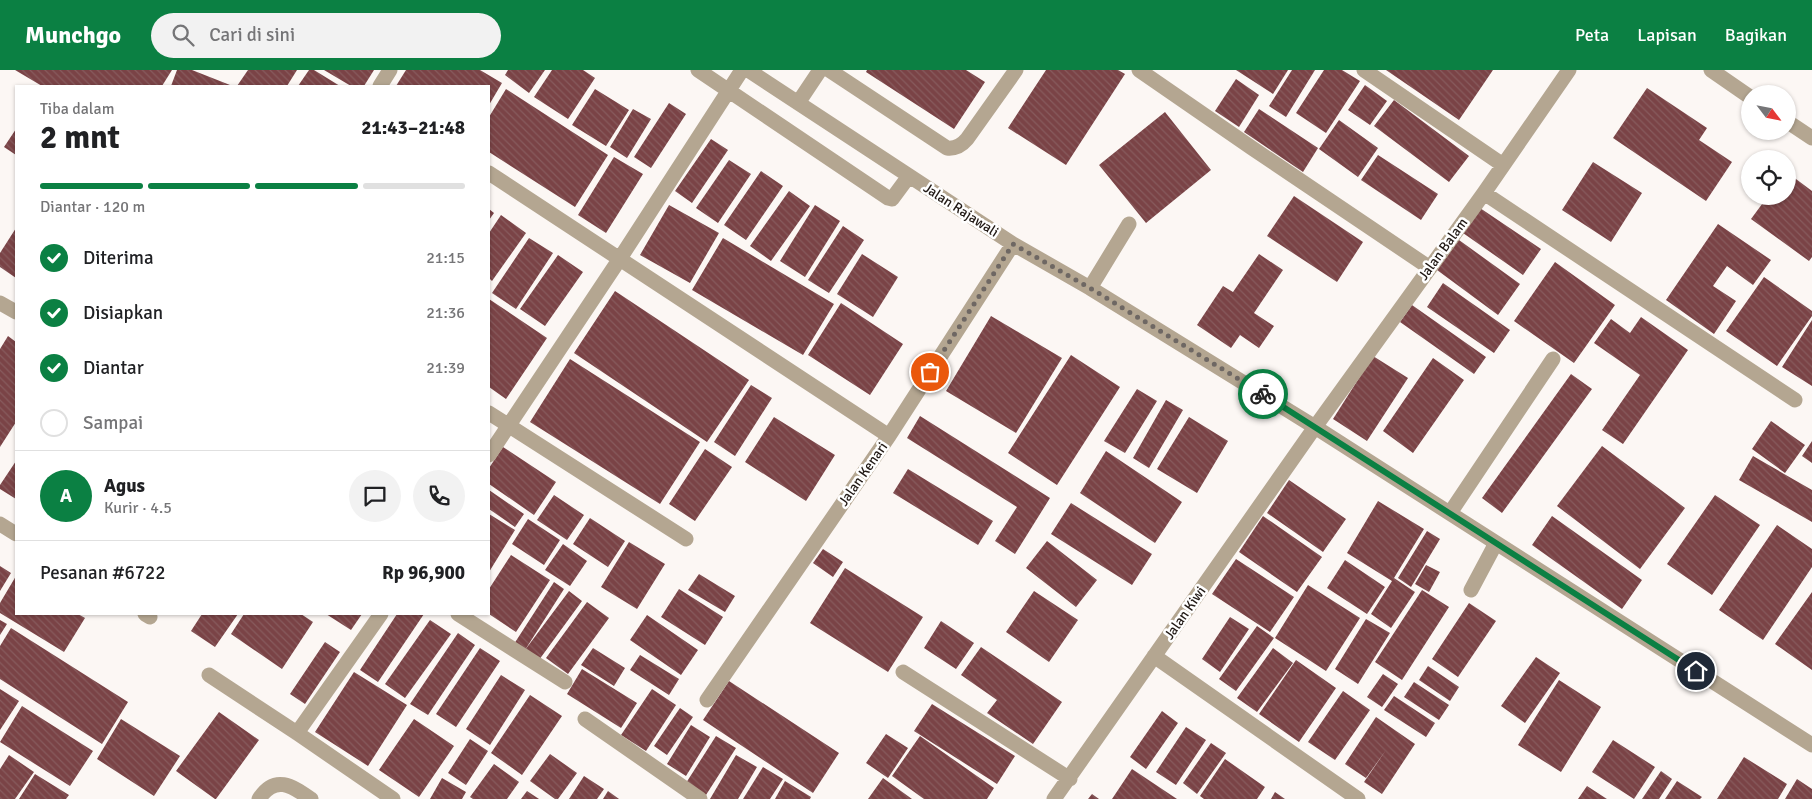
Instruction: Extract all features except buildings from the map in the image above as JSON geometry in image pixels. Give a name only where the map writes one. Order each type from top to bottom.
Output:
[{"type":"street","points":[[381,85],[390,70]]},
{"type":"street","points":[[698,70],[888,198],[892,199],[895,196],[909,176]]},
{"type":"street","points":[[490,453],[619,260],[742,70]]},
{"type":"street","name":"Jalan Rajawali","points":[[748,70],[1013,244],[1090,288],[1315,427],[1812,745]]},
{"type":"street","points":[[798,103],[820,70]]},
{"type":"street","points":[[829,70],[947,148],[963,144],[1016,70]]},
{"type":"street","points":[[1139,70],[1430,268]]},
{"type":"street","points":[[1364,70],[1503,165]]},
{"type":"street","name":"Jalan Balam","points":[[1315,427],[1484,193],[1569,70]]},
{"type":"street","points":[[1711,70],[1741,91]]},
{"type":"street","points":[[1796,127],[1812,138]]},
{"type":"street","points":[[490,174],[889,436]]},
{"type":"street","points":[[1484,193],[1795,400]]},
{"type":"street","points":[[1090,288],[1129,224]]},
{"type":"street","name":"Jalan Kenari","points":[[707,700],[889,436],[1013,244]]},
{"type":"street","points":[[0,303],[15,311]]},
{"type":"street","points":[[1450,513],[1553,359]]},
{"type":"street","points":[[490,415],[686,539]]},
{"type":"street","name":"Jalan Kiwi","points":[[1054,799],[1070,779],[1315,427]]},
{"type":"street","points":[[0,524],[15,533]]},
{"type":"street","points":[[1471,590],[1496,543]]},
{"type":"street","points":[[297,732],[380,615]]},
{"type":"street","points":[[460,615],[565,682]]},
{"type":"street","points":[[1154,656],[1358,799]]},
{"type":"street","points":[[903,672],[1070,779]]},
{"type":"street","points":[[209,675],[297,732],[393,799]]},
{"type":"street","points":[[585,719],[700,799]]},
{"type":"street","points":[[259,799],[270,788],[281,784],[292,786],[311,799]]},
{"type":"way so far","points":[[930,372],[1013,244],[1090,288],[1263,394]]},
{"type":"route","points":[[1263,394],[1696,671]]}]
